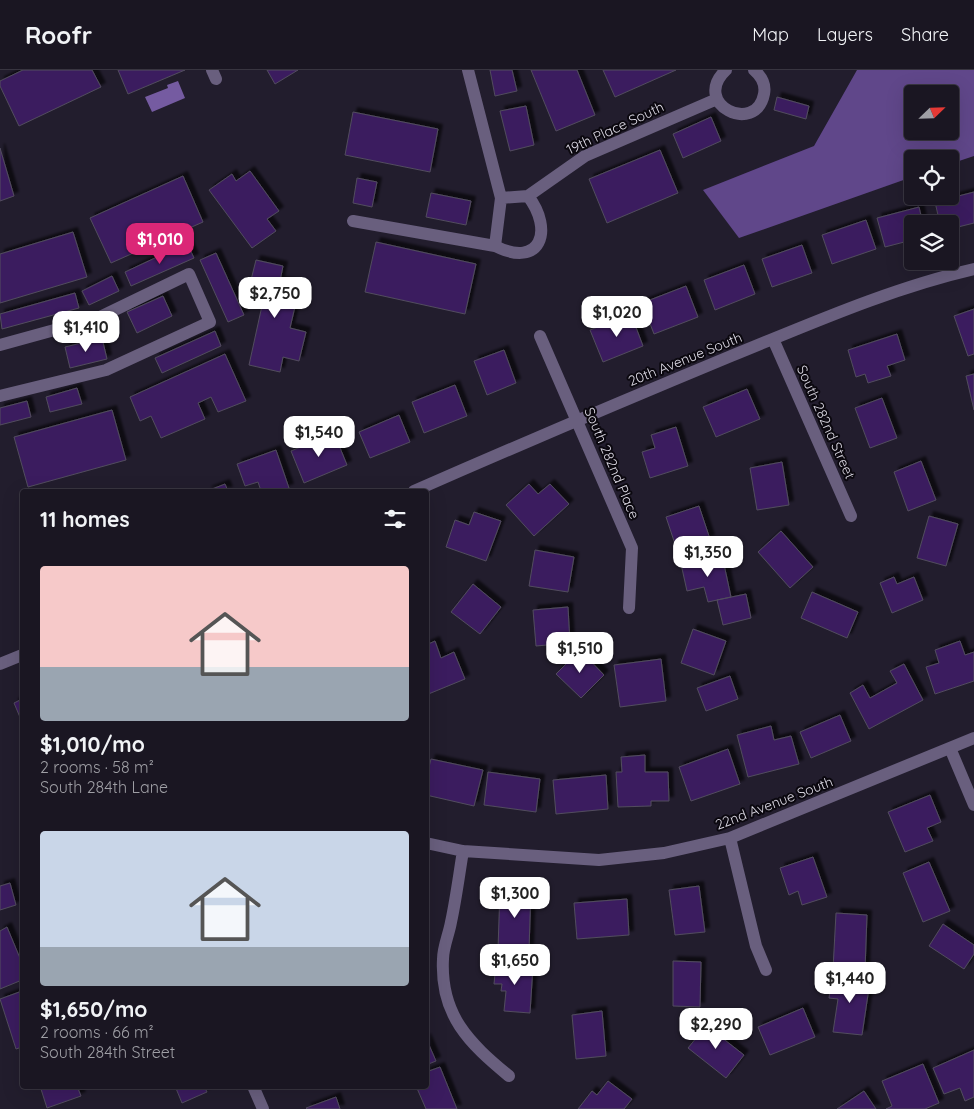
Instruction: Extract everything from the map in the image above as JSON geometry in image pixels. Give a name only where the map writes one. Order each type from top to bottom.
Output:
[{"type":"street","points":[[468,70],[501,198],[495,246]]},
{"type":"street","points":[[726,70],[717,82],[717,99],[727,110],[734,114],[749,112],[761,103],[764,88],[763,80],[754,70]]},
{"type":"street","name":"19th Place South","points":[[528,196],[585,156],[717,99]]},
{"type":"street","points":[[353,221],[495,246],[510,254],[524,254],[534,248],[541,238],[542,226],[535,205],[528,196],[501,198]]},
{"type":"street","name":"20th Avenue South","points":[[419,489],[577,420],[773,339],[931,279],[974,269]]},
{"type":"street","points":[[0,345],[98,318],[189,274],[210,322],[106,370],[0,396]]},
{"type":"street","name":"South 282nd Place","points":[[540,336],[632,548],[629,608]]},
{"type":"street","name":"South 282nd Street","points":[[773,339],[851,516]]},
{"type":"street","points":[[0,664],[20,656]]},
{"type":"street","name":"22nd Avenue South","points":[[429,844],[463,851],[599,860],[664,853],[730,838],[974,738]]},
{"type":"street","points":[[950,748],[974,805]]},
{"type":"street","points":[[730,838],[756,946],[766,970]]},
{"type":"street","points":[[463,851],[452,921],[443,957],[445,994],[450,1010],[460,1029],[474,1046],[509,1076]]},
{"type":"street","points":[[255,1089],[263,1109]]},
{"type":"shaded area","points":[[857,70],[974,70],[974,156],[959,161],[959,150],[904,150],[904,180],[739,238],[703,190],[814,146]]},
{"type":"shaded area","points":[[178,81],[185,98],[152,112],[145,97],[168,88],[167,85]]},
{"type":"building","points":[[23,70],[92,70],[101,87],[19,126],[0,86],[0,81]]},
{"type":"building","points":[[118,70],[185,70],[128,94]]},
{"type":"building","points":[[267,70],[298,70],[275,84]]},
{"type":"building","points":[[490,70],[512,70],[517,91],[495,96]]},
{"type":"building","points":[[531,70],[577,70],[595,115],[556,131]]},
{"type":"building","points":[[603,70],[676,70],[615,97]]},
{"type":"building","points":[[777,97],[809,106],[806,119],[774,110]]},
{"type":"building","points":[[526,106],[534,145],[510,151],[500,111]]},
{"type":"building","points":[[353,112],[438,129],[430,172],[345,155]]},
{"type":"building","points":[[711,117],[721,141],[683,158],[673,134]]},
{"type":"building","points":[[0,148],[14,196],[0,201]]},
{"type":"building","points":[[660,150],[678,193],[607,223],[589,179]]},
{"type":"building","points":[[250,171],[279,211],[267,219],[276,231],[252,248],[209,190],[232,174],[236,181]]},
{"type":"building","points":[[183,176],[203,222],[111,263],[90,218]]},
{"type":"building","points":[[357,178],[377,182],[372,207],[353,203]]},
{"type":"building","points":[[974,192],[974,223],[959,227],[959,215],[938,215],[936,205],[959,205],[959,196]]},
{"type":"building","points":[[431,193],[471,201],[466,225],[426,217]]},
{"type":"building","points":[[919,207],[921,215],[904,215],[904,242],[885,247],[877,218]]},
{"type":"building","points":[[866,220],[876,249],[832,264],[822,235]]},
{"type":"building","points":[[73,232],[87,277],[0,303],[0,254]]},
{"type":"building","points":[[376,242],[476,264],[465,314],[365,292]]},
{"type":"building","points":[[187,243],[194,258],[131,286],[125,272]]},
{"type":"building","points":[[802,245],[812,273],[772,287],[762,259]]},
{"type":"building","points":[[216,253],[244,315],[228,322],[200,260]]},
{"type":"building","points":[[256,260],[283,266],[280,281],[300,285],[290,328],[306,332],[299,361],[283,357],[280,372],[249,365],[265,292],[249,288]]},
{"type":"building","points":[[744,265],[755,294],[715,310],[704,280]]},
{"type":"building","points":[[112,276],[119,291],[89,305],[82,291]]},
{"type":"building","points":[[686,286],[698,317],[654,334],[642,303]]},
{"type":"building","points":[[75,293],[79,308],[2,329],[0,314]]},
{"type":"building","points":[[163,296],[172,316],[137,333],[127,312]]},
{"type":"building","points":[[974,309],[974,354],[968,356],[954,316]]},
{"type":"building","points":[[631,314],[643,346],[603,362],[590,330]]},
{"type":"building","points":[[215,331],[221,346],[162,373],[155,358]]},
{"type":"building","points":[[897,334],[905,360],[887,366],[891,376],[868,383],[865,374],[856,377],[848,350]]},
{"type":"building","points":[[102,338],[107,359],[70,368],[65,347]]},
{"type":"building","points":[[504,350],[516,383],[487,395],[474,361]]},
{"type":"building","points":[[225,354],[246,401],[218,412],[211,397],[198,403],[205,419],[161,438],[151,416],[140,421],[130,397]]},
{"type":"building","points":[[974,374],[974,410],[966,376]]},
{"type":"building","points":[[455,385],[467,416],[424,433],[412,402]]},
{"type":"building","points":[[77,388],[82,404],[50,412],[46,397]]},
{"type":"building","points":[[747,389],[760,419],[716,437],[703,407]]},
{"type":"building","points":[[882,398],[897,438],[870,448],[855,408]]},
{"type":"building","points":[[27,401],[31,417],[0,425],[0,408]]},
{"type":"building","points":[[112,410],[126,460],[28,487],[14,437]]},
{"type":"building","points":[[399,415],[410,442],[370,458],[359,432]]},
{"type":"building","points":[[676,427],[688,466],[650,478],[642,452],[655,448],[651,435]]},
{"type":"building","points":[[334,433],[347,465],[304,483],[291,451]]},
{"type":"building","points":[[276,450],[289,488],[260,489],[258,482],[245,486],[237,464]]},
{"type":"building","points":[[921,461],[936,500],[908,511],[894,472]]},
{"type":"building","points":[[782,462],[789,505],[757,510],[750,468]]},
{"type":"building","points":[[225,484],[227,489],[212,489]]},
{"type":"building","points":[[529,484],[538,494],[550,484],[569,504],[534,536],[506,505]]},
{"type":"building","points":[[699,506],[710,539],[677,550],[666,517]]},
{"type":"building","points":[[474,512],[501,521],[486,561],[446,547],[455,520],[469,525]]},
{"type":"building","points":[[929,516],[958,524],[946,566],[917,558]]},
{"type":"building","points":[[781,531],[813,567],[790,588],[758,552]]},
{"type":"building","points":[[535,550],[574,557],[568,592],[529,586]]},
{"type":"building","points":[[722,555],[731,597],[708,602],[704,587],[687,591],[681,564]]},
{"type":"building","points":[[894,577],[897,584],[914,577],[923,600],[892,613],[880,583]]},
{"type":"building","points":[[473,584],[501,607],[480,634],[451,612]]},
{"type":"building","points":[[812,592],[858,612],[847,638],[801,618]]},
{"type":"building","points":[[746,594],[751,618],[723,625],[717,600]]},
{"type":"building","points":[[568,607],[570,643],[536,646],[533,610]]},
{"type":"building","points":[[693,629],[726,641],[714,675],[681,663]]},
{"type":"building","points":[[435,641],[441,658],[454,652],[465,679],[429,694],[429,644]]},
{"type":"building","points":[[960,641],[965,655],[974,652],[974,681],[935,694],[926,667],[939,663],[935,650]]},
{"type":"building","points":[[580,650],[604,675],[581,698],[556,674]]},
{"type":"building","points":[[661,659],[666,701],[620,707],[614,665]]},
{"type":"building","points":[[904,664],[923,700],[869,729],[850,693],[863,685],[870,698],[897,683],[890,671]]},
{"type":"building","points":[[730,676],[738,699],[706,711],[697,688]]},
{"type":"building","points":[[20,700],[20,717],[14,703]]},
{"type":"building","points":[[840,715],[851,741],[811,758],[800,732]]},
{"type":"building","points":[[771,726],[774,740],[791,736],[799,764],[748,777],[737,735]]},
{"type":"building","points":[[728,749],[740,784],[691,801],[679,767]]},
{"type":"building","points":[[645,755],[645,772],[668,772],[669,801],[651,801],[651,806],[618,807],[616,772],[622,772],[621,757]]},
{"type":"building","points":[[431,759],[483,770],[474,806],[429,796],[429,767]]},
{"type":"building","points":[[488,772],[540,779],[536,812],[484,805]]},
{"type":"building","points":[[606,775],[608,809],[556,814],[553,780]]},
{"type":"building","points":[[930,795],[941,822],[927,828],[933,841],[905,852],[888,812]]},
{"type":"building","points":[[813,857],[827,897],[802,905],[798,891],[789,895],[780,868]]},
{"type":"building","points":[[929,862],[950,911],[923,922],[903,873]]},
{"type":"building","points":[[10,883],[16,905],[0,910],[0,886]]},
{"type":"building","points":[[699,886],[705,932],[675,935],[669,890]]},
{"type":"building","points":[[500,889],[531,889],[529,950],[498,949]]},
{"type":"building","points":[[627,899],[629,935],[577,939],[574,903]]},
{"type":"building","points":[[836,913],[867,915],[865,970],[833,969]]},
{"type":"building","points":[[943,924],[974,945],[974,954],[964,969],[929,946]]},
{"type":"building","points":[[7,927],[20,958],[20,981],[0,989],[0,931]]},
{"type":"building","points":[[673,961],[701,962],[700,1007],[673,1006]]},
{"type":"building","points":[[496,963],[533,966],[530,1013],[504,1011],[506,991],[501,991],[502,984],[494,984]]},
{"type":"building","points":[[832,975],[870,981],[862,1035],[833,1032],[838,999],[829,998]]},
{"type":"building","points":[[20,992],[20,1048],[16,1049],[0,999]]},
{"type":"building","points":[[803,1008],[815,1037],[770,1055],[758,1027]]},
{"type":"building","points":[[602,1011],[606,1056],[576,1059],[572,1015]]},
{"type":"building","points":[[710,1021],[725,1032],[721,1037],[744,1055],[726,1078],[688,1048]]},
{"type":"building","points":[[429,1045],[436,1061],[429,1064]]},
{"type":"building","points":[[974,1050],[974,1097],[965,1101],[960,1088],[944,1094],[933,1068]]},
{"type":"building","points":[[923,1064],[939,1103],[925,1109],[886,1109],[892,1106],[882,1081]]},
{"type":"building","points":[[440,1067],[457,1109],[426,1109],[417,1089],[429,1089],[429,1071]]},
{"type":"building","points":[[608,1081],[632,1099],[624,1109],[578,1109],[592,1091],[597,1095]]},
{"type":"building","points":[[41,1089],[78,1089],[81,1096],[47,1108]]},
{"type":"building","points":[[176,1089],[206,1089],[207,1092],[182,1103]]},
{"type":"building","points":[[864,1091],[876,1109],[837,1109]]},
{"type":"building","points":[[336,1097],[340,1109],[306,1108]]}]
